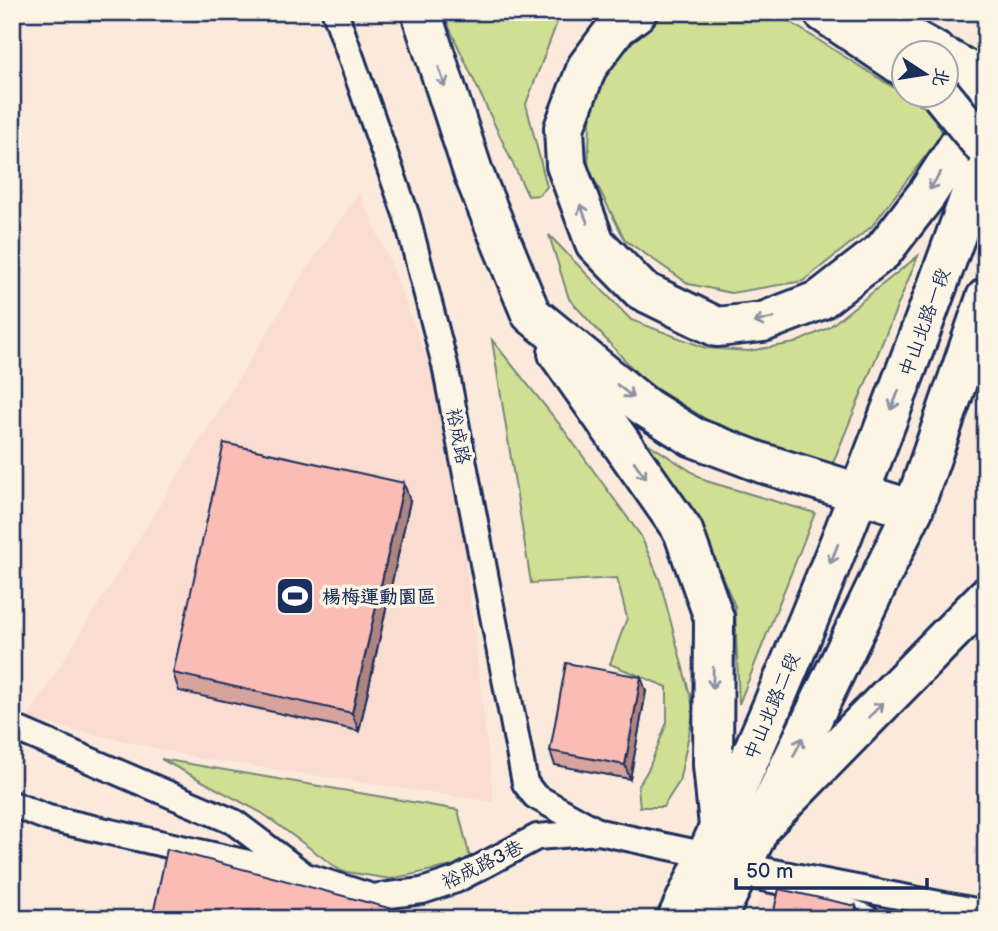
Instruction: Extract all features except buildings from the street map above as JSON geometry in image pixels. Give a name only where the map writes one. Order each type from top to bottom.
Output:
[{"type":"main road","points":[[421,12],[474,175],[531,314],[683,531],[714,618],[712,765],[726,857]]},
{"type":"main road","points":[[637,12],[617,27],[587,67],[564,128],[566,165],[595,243],[641,290],[717,327],[763,322],[820,300],[883,251],[927,194],[986,103]]},
{"type":"main road","points":[[823,12],[890,57]]},
{"type":"main road","points":[[865,12],[911,38]]},
{"type":"main road","points":[[960,66],[986,81]]},
{"type":"main road","points":[[952,108],[986,151]]},
{"type":"main road","name":"中山北路一段","points":[[860,491],[986,151]]},
{"type":"main road","points":[[531,314],[645,407],[692,437],[762,463],[860,491],[913,510],[986,298]]},
{"type":"main road","name":"中山北路二段","points":[[716,919],[726,857],[860,491]]},
{"type":"main road","name":"中山北路二段","points":[[677,919],[726,857],[759,828],[913,510]]},
{"type":"main road","points":[[759,828],[986,597]]},
{"type":"street","name":"裕成路","points":[[335,12],[407,216],[445,365],[524,783],[535,796],[599,832]]},
{"type":"street","name":"裕成路3巷","points":[[12,727],[234,822],[306,876]]},
{"type":"street","name":"裕成路3巷","points":[[12,804],[61,821],[306,876],[373,897],[422,891],[456,880],[537,837],[599,832],[986,913]]},
{"type":"lane","points":[[726,857],[874,914],[877,919]]},
{"type":"shaded area","points":[[359,192],[392,266],[449,419],[494,802],[203,759],[27,719],[300,279]]},
{"type":"shaded area","points":[[770,879],[888,906],[886,919],[750,919]]},
{"type":"green space","points":[[442,12],[561,12],[526,104],[547,187],[539,195],[528,196]]},
{"type":"green space","points":[[669,12],[774,12],[890,85],[890,108],[929,110],[943,133],[871,227],[803,281],[731,293],[689,284],[625,240],[588,167],[591,103],[621,46]]},
{"type":"green space","points":[[549,235],[631,320],[706,348],[748,351],[795,343],[828,328],[918,256],[832,465],[732,435],[644,381],[569,299]]},
{"type":"green space","points":[[492,340],[561,426],[641,536],[660,581],[694,710],[679,782],[663,807],[640,807],[638,787],[649,768],[667,722],[667,687],[610,664],[627,618],[617,578],[531,583]]},
{"type":"green space","points":[[635,435],[706,481],[815,513],[739,704],[735,606],[689,503]]},
{"type":"green space","points":[[161,759],[458,810],[471,862],[390,879],[341,871],[262,813]]},
{"type":"place","name":"楊梅運動園區","points":[[295,596]]}]
